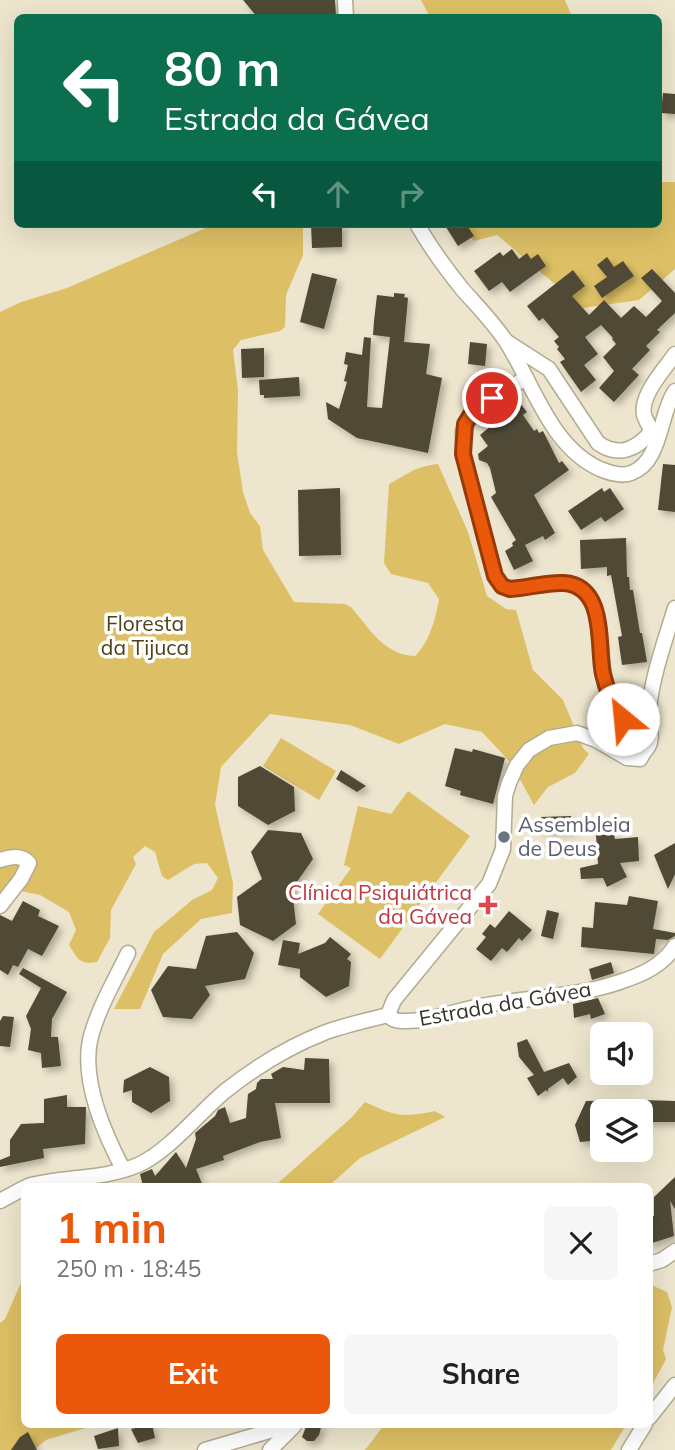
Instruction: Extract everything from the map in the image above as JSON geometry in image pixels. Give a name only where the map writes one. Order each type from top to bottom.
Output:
[{"type":"street","points":[[420,228],[451,274],[507,342],[563,440],[575,453],[607,472],[629,474],[638,470],[648,460],[656,432],[675,391]]},
{"type":"street","points":[[507,342],[549,369],[598,443],[606,449],[632,449],[656,432]]},
{"type":"street","points":[[675,354],[644,407],[645,416],[656,432],[675,441]]},
{"type":"street","points":[[526,378],[475,408],[463,431],[463,454],[495,576],[502,586],[510,589],[565,583],[578,586],[586,592],[595,609],[603,651],[602,670],[611,701],[644,752],[652,738],[649,710],[675,608]]},
{"type":"street","name":"Estrada da Gávea","points":[[644,752],[640,759],[627,758],[596,740],[577,733],[549,738],[528,750],[509,783],[504,810],[503,849],[489,884],[394,1000],[388,1015],[400,1021],[414,1020],[478,1006],[597,989],[647,971],[666,958],[675,946]]},
{"type":"street","points":[[0,860],[18,857],[25,858],[29,863],[21,879],[0,906]]},
{"type":"street","points":[[123,1169],[102,1124],[89,1058],[90,1039],[98,1014],[128,953]]},
{"type":"street","points":[[43,1183],[90,1178],[137,1166],[152,1157],[226,1091],[263,1065],[326,1032],[388,1015]]},
{"type":"street","points":[[0,1201],[21,1190]]},
{"type":"street","points":[[653,1262],[675,1251]]},
{"type":"street","points":[[653,1413],[675,1385]]},
{"type":"street","points":[[205,1450],[280,1428]]},
{"type":"street","points":[[270,1450],[290,1428]]},
{"type":"street","points":[[629,1450],[643,1428]]},
{"type":"green space","points":[[421,0],[565,0],[571,14],[428,14]]},
{"type":"green space","points":[[662,182],[675,182],[675,269],[639,300],[583,308],[497,235],[474,241],[463,228],[662,228]]},
{"type":"green space","name":"Floresta da Tijuca","points":[[206,228],[303,228],[303,255],[286,295],[285,327],[280,331],[241,340],[233,350],[238,390],[237,452],[243,492],[250,513],[260,526],[263,550],[294,602],[345,604],[351,607],[386,646],[404,655],[415,656],[431,630],[439,599],[428,583],[391,574],[384,563],[389,484],[417,469],[438,464],[468,532],[487,596],[506,609],[516,610],[533,670],[563,700],[583,748],[589,754],[575,773],[548,787],[534,805],[511,763],[482,732],[445,724],[399,744],[350,725],[270,714],[221,767],[215,805],[233,883],[232,913],[201,919],[163,954],[140,1009],[114,1009],[154,932],[192,900],[212,890],[218,878],[207,863],[194,864],[168,880],[162,876],[155,852],[145,846],[133,857],[136,864],[111,910],[110,938],[97,962],[86,963],[80,960],[69,945],[76,930],[69,912],[40,895],[21,891],[0,902],[0,312],[21,302],[67,288]]},
{"type":"green space","points":[[281,738],[336,771],[319,800],[263,766]]},
{"type":"green space","points":[[408,791],[470,836],[380,959],[318,914],[351,868],[344,865],[358,806],[391,814]]},
{"type":"green space","points":[[365,1102],[399,1114],[414,1115],[435,1111],[445,1117],[360,1158],[332,1183],[278,1183],[351,1118]]},
{"type":"green space","points":[[20,1285],[21,1428],[85,1428],[46,1440],[34,1450],[0,1450],[0,1323],[5,1319]]},
{"type":"green space","points":[[653,1286],[667,1292],[672,1307],[663,1350],[666,1359],[653,1383]]},
{"type":"green space","points":[[382,1428],[624,1428],[611,1450],[365,1450]]},
{"type":"building","points":[[243,0],[335,0],[336,14],[255,14]]},
{"type":"building","points":[[663,93],[675,94],[675,114],[662,113]]},
{"type":"building","points":[[311,228],[342,228],[342,247],[312,248]]},
{"type":"building","points":[[447,228],[469,228],[474,236],[458,246]]},
{"type":"building","points":[[512,249],[519,259],[527,253],[531,259],[538,254],[546,266],[510,292],[502,282],[489,291],[474,271],[500,252],[503,256]]},
{"type":"building","points":[[607,257],[614,267],[623,261],[634,276],[602,298],[594,286],[607,277],[597,265]]},
{"type":"building","points":[[652,269],[675,293],[675,313],[657,330],[660,332],[646,346],[650,350],[632,369],[639,375],[614,402],[599,388],[614,371],[603,357],[616,344],[601,325],[585,337],[598,354],[584,365],[596,380],[581,392],[560,362],[565,359],[554,341],[559,337],[543,318],[539,321],[527,306],[573,270],[585,286],[572,296],[589,315],[604,300],[621,318],[634,306],[646,317],[662,301],[641,278]]},
{"type":"building","points":[[312,273],[337,279],[324,329],[300,322]]},
{"type":"building","points":[[394,293],[405,294],[404,297],[408,298],[404,342],[430,344],[426,374],[442,378],[428,453],[357,438],[328,419],[326,402],[339,409],[347,382],[344,381],[348,365],[344,364],[346,352],[362,355],[364,337],[371,338],[367,407],[382,408],[390,337],[373,335],[374,321],[377,295],[394,297]]},
{"type":"building","points":[[470,342],[487,344],[485,366],[468,364]]},
{"type":"building","points":[[264,348],[264,377],[242,378],[241,349]]},
{"type":"building","points":[[299,377],[300,396],[264,398],[264,395],[260,395],[259,380]]},
{"type":"building","points":[[519,402],[527,412],[523,415],[534,431],[543,431],[559,463],[562,461],[569,470],[534,495],[555,533],[545,540],[543,536],[525,545],[533,561],[514,570],[505,551],[513,546],[512,543],[516,540],[491,497],[496,493],[490,468],[487,463],[479,460],[478,454],[488,446],[480,435],[492,425],[490,422]]},
{"type":"building","points":[[663,464],[675,465],[675,512],[658,510]]},
{"type":"building","points":[[340,488],[341,555],[299,556],[298,490]]},
{"type":"building","points":[[602,488],[604,492],[610,488],[624,509],[605,522],[601,517],[581,530],[568,511]]},
{"type":"building","points":[[626,538],[627,577],[630,590],[633,590],[647,662],[622,665],[618,637],[622,636],[611,575],[607,576],[607,567],[581,569],[580,540]]},
{"type":"building","points":[[455,748],[472,752],[473,749],[505,758],[493,804],[460,795],[461,791],[445,786]]},
{"type":"building","points":[[260,766],[294,787],[295,811],[268,825],[238,806],[238,777]]},
{"type":"building","points":[[341,770],[366,786],[357,792],[336,779]]},
{"type":"building","points":[[571,816],[571,831],[541,831],[541,817]]},
{"type":"building","points":[[268,830],[301,833],[313,859],[292,889],[296,924],[273,941],[240,925],[237,897],[262,879],[251,852]]},
{"type":"building","points":[[614,834],[615,839],[638,837],[639,861],[620,863],[627,877],[607,887],[603,878],[581,879],[580,868],[598,864],[596,835]]},
{"type":"building","points":[[675,843],[675,874],[668,889],[654,855]]},
{"type":"building","points":[[629,896],[658,901],[653,929],[675,933],[675,936],[668,940],[656,939],[654,954],[581,947],[582,927],[593,928],[595,902],[627,905]]},
{"type":"building","points":[[23,901],[40,910],[38,916],[59,926],[42,956],[28,949],[18,967],[13,965],[8,975],[0,970],[0,915],[12,921]]},
{"type":"building","points":[[547,910],[559,913],[553,939],[541,936]]},
{"type":"building","points":[[509,911],[532,930],[522,941],[519,938],[507,952],[502,948],[491,961],[476,949],[486,937],[482,934],[490,924],[495,928]]},
{"type":"building","points":[[237,932],[254,953],[245,979],[205,986],[210,995],[192,1019],[163,1017],[151,990],[168,966],[196,969],[206,936]]},
{"type":"building","points":[[330,937],[351,954],[347,959],[351,962],[349,986],[326,997],[300,977],[300,969],[278,965],[283,940],[300,943],[298,954],[325,943]]},
{"type":"building","points":[[611,962],[614,973],[592,980],[589,969]]},
{"type":"building","points":[[23,968],[67,992],[52,1019],[51,1037],[58,1037],[61,1066],[42,1068],[41,1053],[28,1050],[31,1029],[26,1016],[41,988],[19,974]]},
{"type":"building","points":[[598,998],[605,1014],[591,1019],[590,1014],[574,1018],[573,1004]]},
{"type":"building","points":[[3,1016],[14,1017],[10,1047],[0,1046],[0,1021]]},
{"type":"building","points":[[527,1039],[544,1072],[569,1063],[577,1077],[568,1085],[563,1078],[548,1089],[548,1092],[546,1090],[538,1096],[527,1078],[534,1075],[519,1057],[517,1043]]},
{"type":"building","points":[[305,1058],[329,1059],[330,1103],[275,1103],[281,1138],[260,1142],[223,1156],[224,1160],[196,1169],[202,1183],[142,1183],[140,1174],[152,1169],[155,1176],[176,1152],[186,1168],[196,1139],[195,1133],[215,1116],[218,1110],[225,1107],[230,1123],[246,1118],[248,1094],[256,1089],[261,1079],[273,1079],[271,1074],[283,1067],[304,1070]]},
{"type":"building","points":[[150,1067],[169,1077],[170,1101],[151,1113],[132,1102],[132,1090],[123,1093],[124,1080]]},
{"type":"building","points":[[67,1095],[67,1107],[86,1107],[85,1144],[43,1149],[44,1158],[0,1167],[0,1160],[10,1156],[10,1140],[21,1124],[44,1123],[44,1099]]},
{"type":"building","points":[[653,1100],[675,1101],[675,1122],[653,1122]]},
{"type":"building","points":[[586,1101],[590,1101],[590,1141],[580,1142],[575,1125]]},
{"type":"building","points":[[675,1177],[675,1209],[670,1201],[674,1236],[653,1243],[653,1216],[654,1197]]},
{"type":"building","points":[[118,1428],[119,1446],[98,1449],[94,1436]]},
{"type":"building","points":[[153,1428],[155,1438],[138,1443],[131,1429]]},
{"type":"building","points":[[305,1428],[321,1428],[314,1441],[307,1441],[302,1437]]},
{"type":"building","points":[[28,1432],[37,1450],[11,1450],[20,1437]]},
{"type":"place","name":"Assembleia de Deus","points":[[504,837]]},
{"type":"place","name":"Clínica Psiquiátrica da Gávea","points":[[488,905]]},
{"type":"route","points":[[492,398],[475,408],[465,424],[463,454],[495,576],[502,586],[510,589],[565,583],[578,586],[586,592],[595,609],[606,686],[611,701],[623,719]]}]
